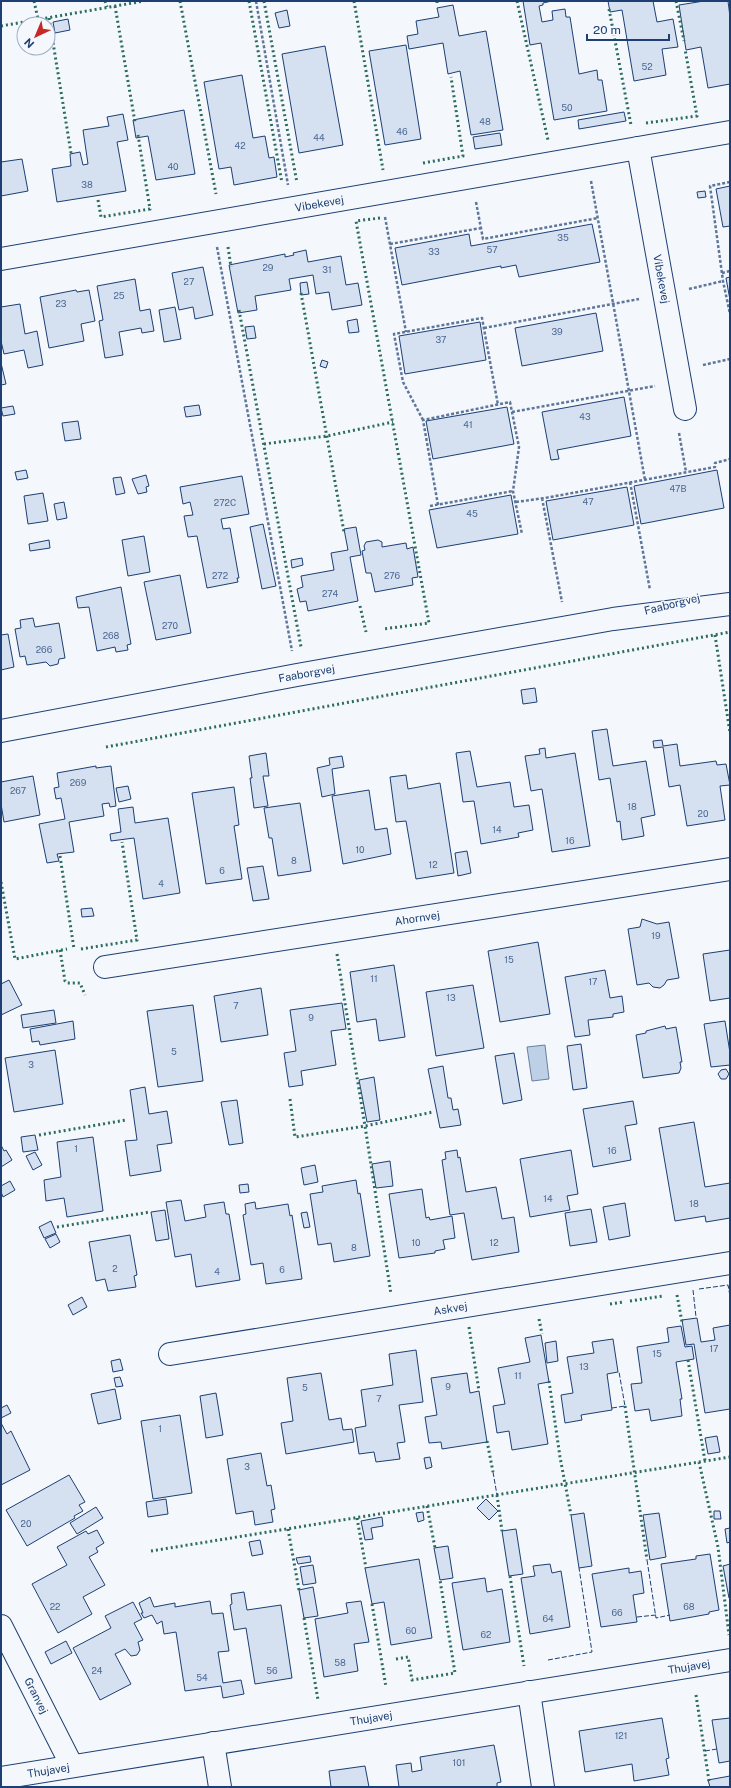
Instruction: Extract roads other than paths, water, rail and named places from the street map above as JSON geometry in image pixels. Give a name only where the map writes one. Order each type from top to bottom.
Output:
[{"type":"street","name":"Vibekevej","points":[[1,260],[730,132]]},
{"type":"street","name":"Vibekevej","points":[[638,148],[685,409]]},
{"type":"street","name":"Faaborgvej","points":[[613,619],[730,590]]},
{"type":"street","name":"Faaborgvej","points":[[1,731],[297,675],[566,627],[613,619],[730,604]]},
{"type":"street","name":"Ahornvej","points":[[105,967],[730,869]]},
{"type":"street","name":"Askvej","points":[[170,1354],[730,1263]]},
{"type":"street","name":"Granvej","points":[[1,1626],[72,1766]]},
{"type":"street","name":"Thujavej","points":[[1,1778],[730,1660]]},
{"type":"street","points":[[529,1692],[543,1787]]},
{"type":"street","points":[[213,1743],[220,1787]]},
{"type":"water","points":[[545,1045],[549,1079],[532,1081],[527,1047]]}]
